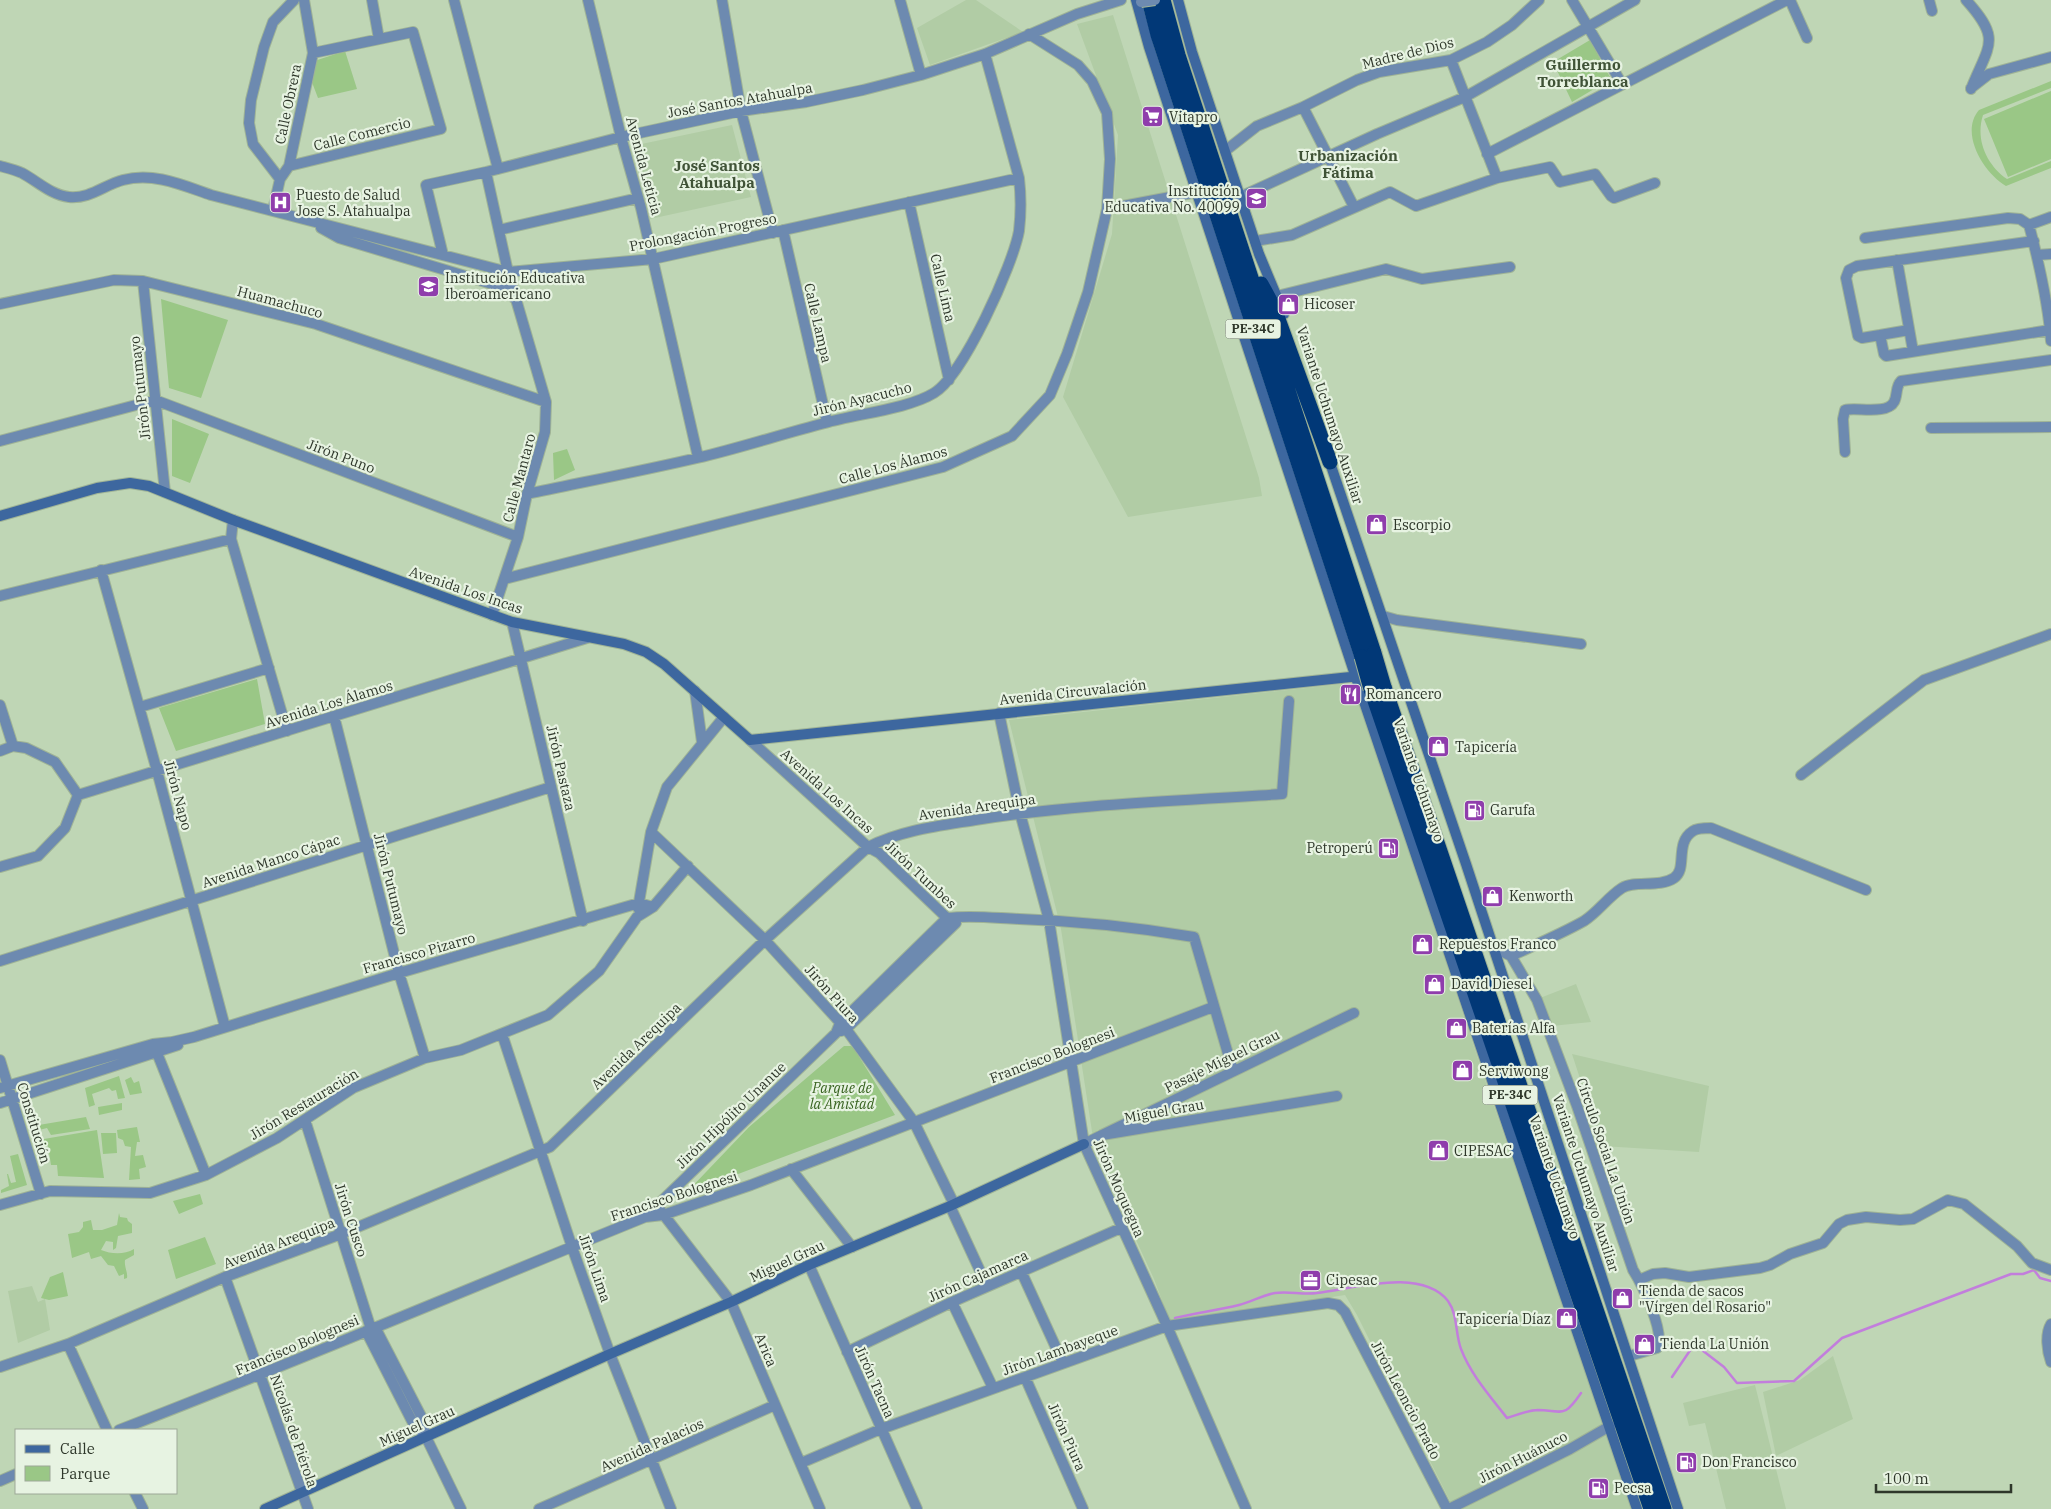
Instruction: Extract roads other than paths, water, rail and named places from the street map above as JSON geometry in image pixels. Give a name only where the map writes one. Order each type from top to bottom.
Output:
[{"type":"highway","name":"Variante Uchumayo","points":[[1163,0],[1178,55],[1244,254],[1378,688],[1651,1509]]},
{"type":"highway","name":"Variante Uchumayo","points":[[1138,1],[1158,35],[1368,655]]},
{"type":"highway","points":[[1244,254],[1274,308],[1330,462]]},
{"type":"highway","name":"Variante Uchumayo","points":[[1378,688],[1664,1509]]},
{"type":"main road","name":"Variante Uchumayo Auxiliar","points":[[1178,0],[1192,52],[1254,240],[1277,296],[1313,398],[1330,462],[1629,1356],[1678,1509]]},
{"type":"main road","name":"Variante Uchumayo","points":[[1138,1],[1197,192],[1356,678],[1637,1509]]},
{"type":"main road","name":"Avenida Los Incas","points":[[0,516],[97,488],[130,483],[165,492],[232,520],[512,622],[624,644],[646,652],[664,664],[750,740]]},
{"type":"main road","name":"Avenida Circuvalación","points":[[750,740],[999,713],[1356,678],[1398,664]]},
{"type":"main road","name":"Miguel Grau","points":[[265,1509],[610,1354],[731,1302],[809,1265],[952,1205],[1084,1144]]},
{"type":"street","points":[[280,179],[253,144],[249,123],[251,100],[264,47],[273,22],[294,0]]},
{"type":"street","name":"Calle Obrera","points":[[273,210],[280,179],[289,166],[313,53],[304,0]]},
{"type":"street","points":[[313,53],[379,39],[372,0]]},
{"type":"street","points":[[454,0],[498,169]]},
{"type":"street","name":"Avenida Leticia","points":[[588,0],[653,259],[698,457]]},
{"type":"street","name":"Calle Lampa","points":[[722,0],[741,111],[778,232],[827,422]]},
{"type":"street","points":[[900,0],[921,75]]},
{"type":"street","name":"José Santos Atahualpa","points":[[443,255],[426,185],[498,169],[621,136],[741,111],[806,102],[921,75],[985,54],[1077,14],[1120,0]]},
{"type":"street","points":[[1138,1],[1155,0]]},
{"type":"street","name":"Madre de Dios","points":[[1225,151],[1257,126],[1302,107],[1356,80],[1379,72],[1451,60],[1487,42],[1512,25],[1539,0]]},
{"type":"street","points":[[1572,0],[1622,84]]},
{"type":"street","points":[[1240,197],[1328,156],[1465,97],[1635,0]]},
{"type":"street","points":[[1487,154],[1789,0],[1807,38]]},
{"type":"street","points":[[1929,0],[1932,11]]},
{"type":"street","points":[[1966,0],[1983,18],[1990,37],[1989,46],[1971,89],[1989,74],[2051,57]]},
{"type":"street","name":"Calle Comercio","points":[[289,166],[441,129],[413,32],[379,39]]},
{"type":"street","name":"Calle Los Álamos","points":[[504,579],[943,467],[1012,436],[1050,395],[1088,292],[1107,209],[1110,159],[1107,113],[1092,81],[1078,66],[1029,34]]},
{"type":"street","name":"Jirón Ayacucho","points":[[527,494],[698,457],[910,402],[934,393],[949,380],[962,362],[1006,272],[1019,230],[1019,178],[985,54]]},
{"type":"street","points":[[1451,60],[1497,178]]},
{"type":"street","points":[[1979,68],[1989,74]]},
{"type":"street","points":[[1302,107],[1354,207]]},
{"type":"street","name":"Prolongación Progreso","points":[[0,166],[22,173],[38,184],[67,197],[81,197],[122,180],[145,176],[163,178],[211,195],[508,272],[653,259],[1019,178]]},
{"type":"street","points":[[1254,240],[1292,235],[1390,192],[1416,206],[1497,178],[1550,167],[1560,182],[1591,173],[1595,174],[1610,196],[1614,198],[1655,183]]},
{"type":"street","name":"Calle Mantaro","points":[[486,172],[508,272],[546,402],[545,432],[527,494],[518,537],[492,615]]},
{"type":"street","points":[[1107,209],[1197,192]]},
{"type":"street","points":[[499,230],[638,198]]},
{"type":"street","name":"Calle Lima","points":[[909,202],[949,380]]},
{"type":"street","points":[[2029,225],[2051,217]]},
{"type":"street","points":[[1864,238],[2008,218],[2020,220],[2029,225],[2034,241],[2051,341]]},
{"type":"street","name":"Prolongación Progreso","points":[[304,220],[339,238],[502,287],[513,295],[524,323]]},
{"type":"street","points":[[1909,330],[1862,338],[1858,336],[1846,278],[1849,270],[1857,266],[2034,241]]},
{"type":"street","points":[[2037,255],[2051,254]]},
{"type":"street","points":[[1897,260],[1913,351]]},
{"type":"street","points":[[1277,296],[1386,269],[1422,280],[1510,267]]},
{"type":"street","name":"Huamachuco","points":[[0,304],[114,280],[143,281],[316,324],[546,402]]},
{"type":"street","name":"Jirón Putumayo","points":[[143,281],[165,492]]},
{"type":"street","points":[[1880,335],[1886,356],[2050,330]]},
{"type":"street","points":[[1845,452],[1843,419],[1845,410],[1873,411],[1890,406],[1894,402],[1897,385],[1902,381],[2051,360]]},
{"type":"street","points":[[0,441],[155,400]]},
{"type":"street","name":"Jirón Puno","points":[[155,400],[518,537]]},
{"type":"street","points":[[1931,428],[2051,428]]},
{"type":"street","points":[[232,520],[231,539],[287,731]]},
{"type":"street","points":[[0,596],[231,539]]},
{"type":"street","name":"Jirón Napo","points":[[101,570],[158,771],[225,1027]]},
{"type":"street","points":[[1383,616],[1397,620],[1581,644]]},
{"type":"street","name":"Jirón Pastaza","points":[[512,622],[583,921]]},
{"type":"street","points":[[1801,775],[1924,680],[2051,634]]},
{"type":"street","name":"Avenida Los Álamos","points":[[78,796],[587,638]]},
{"type":"street","points":[[140,707],[269,668]]},
{"type":"street","points":[[695,691],[702,742]]},
{"type":"street","name":"Avenida Arequipa","points":[[0,1367],[68,1344],[225,1278],[341,1234],[550,1148],[764,940],[868,846],[885,838],[919,829],[1020,813],[1282,794],[1289,701]]},
{"type":"street","points":[[0,705],[13,746]]},
{"type":"street","name":"Jirón Moquegua","points":[[999,713],[1020,813],[1049,920],[1084,1144],[1167,1326],[1246,1509]]},
{"type":"street","name":"Jirón Putumayo","points":[[334,716],[398,973],[424,1058]]},
{"type":"street","name":"Jirón Restauración","points":[[637,917],[651,832],[668,787],[702,742],[724,717]]},
{"type":"street","name":"Avenida Los Incas","points":[[750,740],[868,846]]},
{"type":"street","points":[[0,751],[13,746],[26,748],[55,762],[78,796],[65,828],[38,856],[0,867]]},
{"type":"street","name":"Avenida Manco Cápac","points":[[0,961],[551,787]]},
{"type":"street","points":[[1493,947],[1511,956],[1585,920],[1622,888],[1632,884],[1640,886],[1665,882],[1675,878],[1680,872],[1682,842],[1693,830],[1711,828],[1866,890]]},
{"type":"street","name":"Jirón Piura","points":[[651,832],[764,940],[840,1028],[914,1122],[987,1286]]},
{"type":"street","name":"Jirón Tumbes","points":[[868,846],[879,853],[949,922]]},
{"type":"street","name":"Jirón Restauración","points":[[0,1205],[50,1191],[150,1193],[206,1175],[277,1138],[354,1088],[424,1058],[461,1050],[548,1015],[599,971],[637,917],[653,907],[688,866]]},
{"type":"street","points":[[639,903],[653,907]]},
{"type":"street","name":"Francisco Pizarro","points":[[4,1087],[155,1048],[174,1048],[194,1036],[398,973],[583,921],[639,903]]},
{"type":"street","points":[[949,922],[963,916],[1049,920],[1131,926],[1194,937],[1233,1071]]},
{"type":"street","name":"Jirón Hipólito Unanue","points":[[645,1217],[949,922]]},
{"type":"street","name":"Círculo Social La Unión","points":[[1511,956],[1537,1000],[1577,1106],[1633,1270],[1639,1280],[1660,1332],[1660,1344],[1657,1348],[1629,1356]]},
{"type":"street","name":"Francisco Bolognesi","points":[[122,1429],[260,1376],[645,1217],[663,1215],[751,1185],[1213,1007]]},
{"type":"street","name":"Pasaje Miguel Grau","points":[[1102,1135],[1354,1013]]},
{"type":"street","name":"Jirón Lima","points":[[502,1034],[572,1247],[610,1354],[671,1509]]},
{"type":"street","points":[[155,1048],[206,1175]]},
{"type":"street","name":"Francisco Pizarro","points":[[0,1103],[155,1048]]},
{"type":"street","name":"Constitución","points":[[0,1060],[4,1087],[12,1100],[41,1194]]},
{"type":"street","name":"Miguel Grau","points":[[1084,1144],[1102,1135],[1337,1096]]},
{"type":"street","name":"Jirón Cusco","points":[[305,1120],[371,1329],[412,1421],[426,1437],[462,1509]]},
{"type":"street","points":[[791,1169],[852,1247]]},
{"type":"street","points":[[1639,1280],[1653,1274],[1666,1273],[1689,1277],[1760,1268],[1823,1242],[1839,1224],[1847,1220],[1866,1217],[1900,1220],[1913,1218],[1921,1216],[1948,1200],[1964,1204],[2017,1246],[2032,1263],[2051,1270]]},
{"type":"street","name":"Arica","points":[[657,1206],[731,1302],[820,1509]]},
{"type":"street","name":"Jirón Cajamarca","points":[[847,1352],[987,1286],[1121,1228]]},
{"type":"street","name":"Jirón Tacna","points":[[809,1265],[917,1509]]},
{"type":"street","points":[[1021,1271],[1063,1363]]},
{"type":"street","name":"Nicolás de Piérola","points":[[225,1278],[308,1509]]},
{"type":"street","points":[[952,1302],[993,1388]]},
{"type":"street","name":"Jirón Lambayeque","points":[[801,1463],[880,1428],[1167,1326],[1328,1303],[1338,1305]]},
{"type":"street","name":"Jirón Leoncio Prado","points":[[1338,1305],[1345,1312],[1448,1509]]},
{"type":"street","points":[[2051,1324],[2047,1341],[2051,1362]]},
{"type":"street","points":[[68,1344],[107,1429]]},
{"type":"street","name":"Jirón Piura","points":[[1025,1377],[1083,1509]]},
{"type":"street","name":"Avenida Palacios","points":[[540,1509],[776,1406]]},
{"type":"street","name":"Jirón Huánuco","points":[[1448,1509],[1570,1449],[1610,1426]]},
{"type":"street","points":[[0,1481],[15,1474]]},
{"type":"street","points":[[136,1494],[143,1509]]},
{"type":"waterway","points":[[1672,1377],[1691,1349],[1698,1347],[1724,1367],[1737,1383],[1794,1381],[1842,1338],[2011,1274],[2023,1274],[2034,1270],[2040,1278],[2051,1281]]},
{"type":"waterway","points":[[1175,1318],[1239,1305],[1275,1293],[1312,1293],[1404,1282],[1421,1285],[1436,1291],[1448,1301],[1455,1318],[1459,1343],[1465,1359],[1481,1385],[1507,1418],[1534,1410],[1559,1412],[1567,1410],[1581,1393]]},
{"type":"place","name":"Vitapro","points":[[1153,117]]},
{"type":"place","name":"Institución Educativa No. 40099","points":[[1256,199]]},
{"type":"place","name":"Puesto de Salud Jose S. Atahualpa","points":[[280,203]]},
{"type":"place","name":"Institución Educativa Iberoamericano","points":[[429,286]]},
{"type":"place","name":"Hicoser","points":[[1288,304]]},
{"type":"place","name":"Escorpio","points":[[1377,525]]},
{"type":"place","name":"Romancero","points":[[1350,694]]},
{"type":"place","name":"Tapicería","points":[[1439,747]]},
{"type":"place","name":"Garufa","points":[[1474,810]]},
{"type":"place","name":"Petroperú","points":[[1389,848]]},
{"type":"place","name":"Kenworth","points":[[1493,896]]},
{"type":"place","name":"Repuestos Franco","points":[[1423,944]]},
{"type":"place","name":"David Diesel","points":[[1435,984]]},
{"type":"place","name":"Baterías Alfa","points":[[1456,1028]]},
{"type":"place","name":"Serviwong","points":[[1463,1071]]},
{"type":"place","name":"CIPESAC","points":[[1438,1151]]},
{"type":"place","name":"Cipesac","points":[[1310,1280]]},
{"type":"place","name":"Tienda de sacos \"Vírgen del Rosario\"","points":[[1623,1299]]},
{"type":"place","name":"Tapicería Díaz","points":[[1567,1319]]},
{"type":"place","name":"Tienda La Unión","points":[[1644,1344]]},
{"type":"place","name":"Don Francisco","points":[[1686,1462]]},
{"type":"place","name":"Pecsa","points":[[1598,1488]]},
{"type":"district","name":"Guillermo Torreblanca","points":[[1583,74]]},
{"type":"district","name":"Urbanización Fátima","points":[[1348,164]]},
{"type":"district","name":"José Santos Atahualpa","points":[[717,174]]},
{"type":"park label","name":"Parque de la Amistad","points":[[842,1096]]}]
